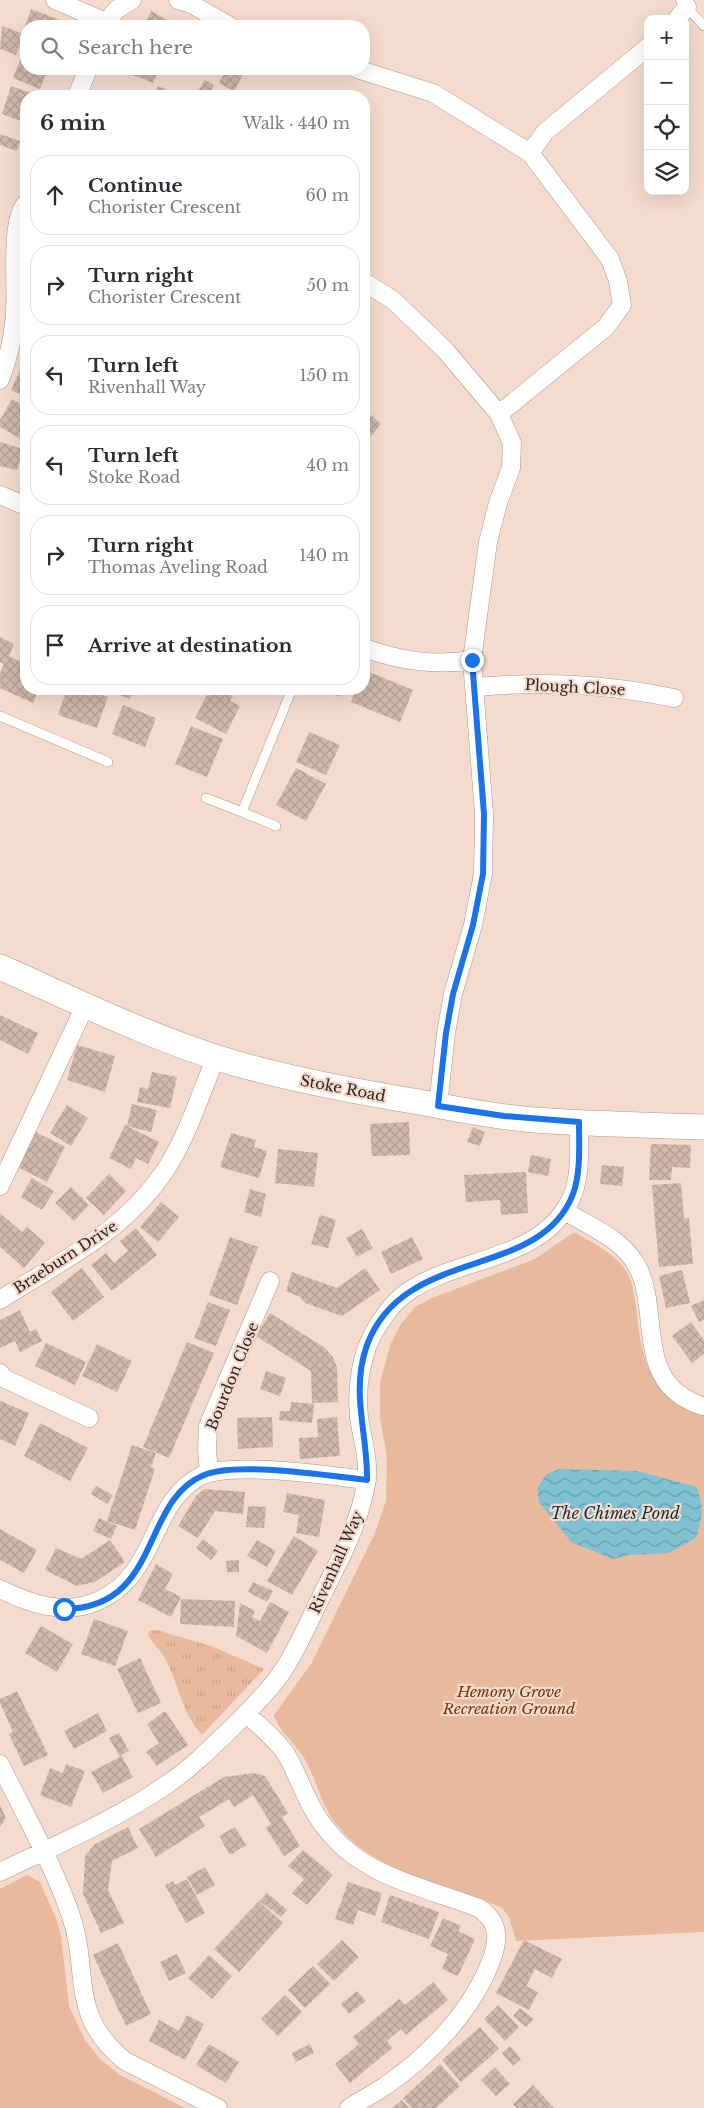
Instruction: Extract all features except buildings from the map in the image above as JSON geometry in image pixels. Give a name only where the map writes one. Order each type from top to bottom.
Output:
[{"type":"street","points":[[55,0],[97,20]]},
{"type":"street","points":[[108,20],[116,10],[132,0]]},
{"type":"street","points":[[178,0],[191,4],[219,20]]},
{"type":"street","points":[[530,153],[545,132],[644,50]]},
{"type":"street","points":[[370,73],[433,93],[530,153],[610,259],[618,281],[622,305],[606,327],[499,414]]},
{"type":"street","points":[[79,90],[86,75]]},
{"type":"street","points":[[0,380],[15,323],[17,282],[16,233],[20,221]]},
{"type":"street","points":[[370,286],[393,300],[412,316],[445,350],[499,414],[510,436],[513,456],[488,542],[472,660],[484,814],[483,874],[473,925],[453,994],[446,1033],[438,1106]]},
{"type":"street","points":[[0,495],[20,503]]},
{"type":"street","points":[[370,650],[408,661],[441,663],[472,660]]},
{"type":"street","name":"Plough Close","points":[[475,687],[516,683],[600,685],[674,698]]},
{"type":"street","name":"Stoke Road","points":[[0,967],[86,1006],[216,1057],[348,1090],[504,1116],[579,1122],[704,1127]]},
{"type":"street","points":[[0,1186],[86,1006]]},
{"type":"street","name":"Braeburn Drive","points":[[0,1300],[103,1236],[146,1196],[165,1171],[180,1143],[216,1057]]},
{"type":"street","name":"Rivenhall Way","points":[[0,1872],[42,1852],[166,1785],[212,1747],[246,1713],[286,1667],[357,1520],[367,1480],[367,1456],[360,1418],[360,1380],[367,1345],[385,1314],[396,1300],[423,1283],[509,1250],[547,1232],[565,1211],[573,1193],[577,1176],[579,1122]]},
{"type":"street","points":[[565,1211],[606,1235],[634,1260],[642,1277],[652,1343],[662,1373],[679,1394],[704,1406]]},
{"type":"street","name":"Bourdon Close","points":[[209,1473],[206,1450],[208,1426],[270,1282]]},
{"type":"street","points":[[0,1373],[3,1378],[89,1418]]},
{"type":"street","points":[[0,1589],[39,1605],[64,1609],[84,1607],[110,1596],[126,1584],[139,1567],[176,1495],[194,1480],[209,1473],[244,1469],[367,1480]]},
{"type":"street","points":[[246,1713],[284,1752],[312,1810],[328,1832],[346,1850],[378,1870],[479,1908],[490,1917],[497,1931],[497,1945],[488,1967],[460,2017],[395,2078],[349,2108]]},
{"type":"street","points":[[0,1764],[65,1898],[76,1929],[82,1991],[91,2018],[103,2039],[125,2061],[218,2108]]},
{"type":"lane","points":[[682,9],[704,26]]},
{"type":"lane","points":[[242,812],[290,695]]},
{"type":"lane","points":[[0,716],[108,762]]},
{"type":"lane","points":[[206,798],[276,826]]},
{"type":"green space","name":"Hemony Grove Recreation Ground","points":[[574,1232],[609,1253],[626,1271],[634,1292],[642,1348],[653,1378],[673,1401],[687,1409],[704,1415],[704,1932],[516,1941],[509,1917],[502,1908],[389,1864],[368,1853],[349,1838],[333,1820],[306,1761],[280,1728],[274,1715],[311,1664],[375,1533],[386,1501],[387,1458],[380,1418],[380,1382],[391,1343],[401,1324],[415,1307],[432,1298],[535,1259]]},
{"type":"green space","points":[[157,1630],[211,1646],[264,1669],[202,1735],[195,1727],[185,1708],[164,1656],[149,1638],[148,1634],[150,1631]]},
{"type":"green space","points":[[27,1875],[40,1882],[57,1921],[61,1935],[69,2006],[85,2040],[100,2059],[120,2075],[185,2108],[0,2108],[0,1889]]},
{"type":"water","name":"The Chimes Pond","points":[[560,1469],[637,1471],[697,1487],[702,1512],[696,1538],[669,1553],[629,1555],[613,1559],[571,1542],[539,1502],[537,1488],[547,1474]]},
{"type":"route","points":[[64,1609],[84,1607],[110,1596],[126,1584],[139,1567],[176,1495],[202,1475],[219,1470],[244,1469],[367,1480],[367,1456],[360,1418],[360,1380],[367,1345],[385,1314],[396,1300],[411,1289],[452,1271],[509,1250],[547,1232],[565,1211],[573,1193],[579,1154],[579,1122],[534,1120],[438,1106],[446,1033],[453,994],[473,925],[483,874],[484,814],[481,753],[472,660]]}]
